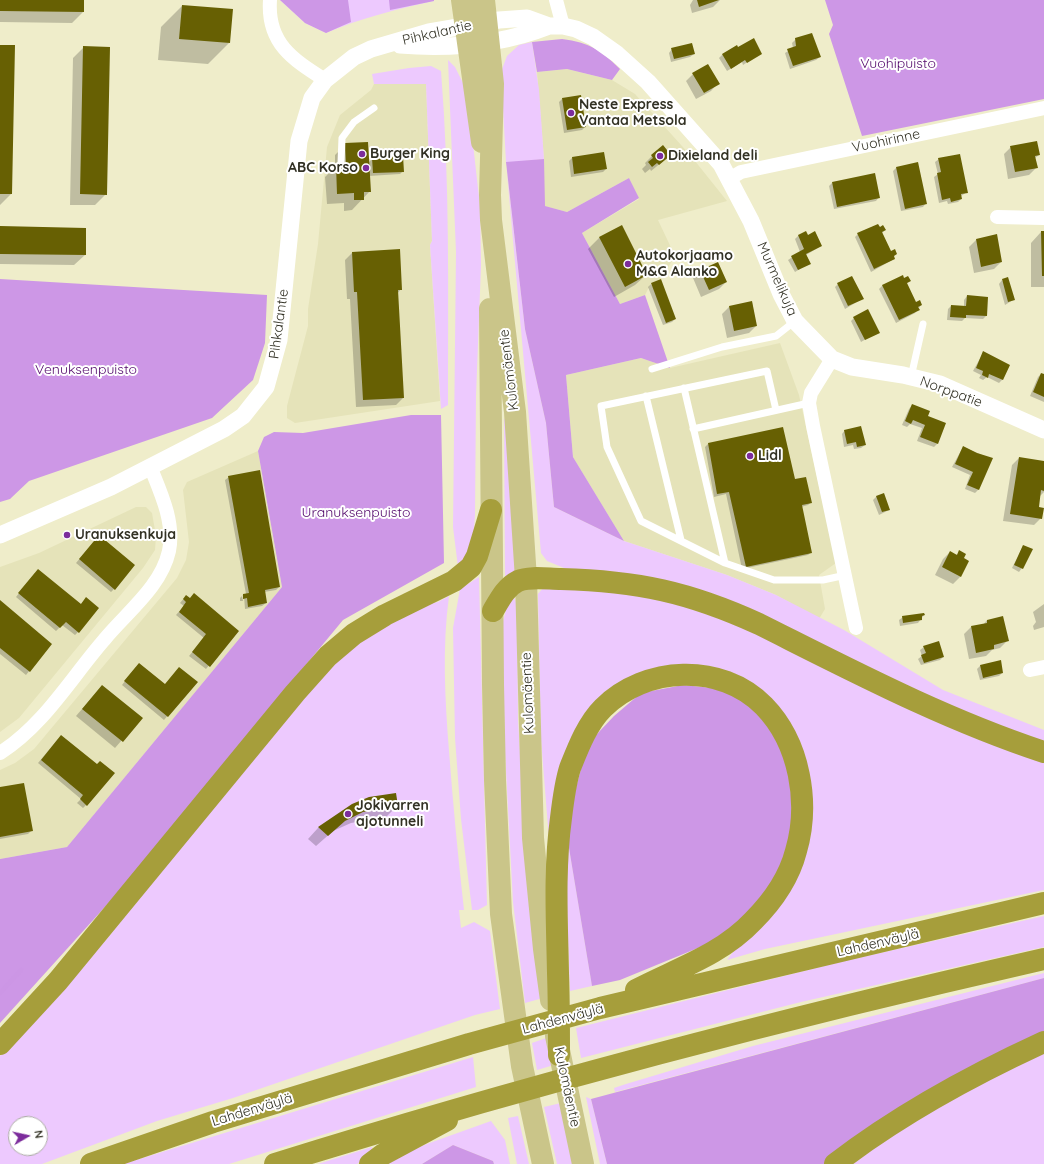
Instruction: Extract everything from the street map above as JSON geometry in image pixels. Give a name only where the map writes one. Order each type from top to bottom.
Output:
[{"type":"highway","points":[[0,1044],[58,981],[295,693],[328,656],[354,634],[385,615],[454,581],[471,567],[477,556],[490,510]]},
{"type":"highway","points":[[493,611],[504,592],[511,586],[526,578],[622,582],[656,587],[690,596],[728,610],[952,719],[1044,752]]},
{"type":"highway","points":[[559,1055],[556,892],[558,840],[569,771],[588,727],[602,709],[630,688],[645,682],[663,677],[694,674],[730,683],[763,705],[776,719],[786,736],[799,775],[802,799],[800,832],[796,853],[786,876],[774,897],[753,922],[733,938],[704,957],[600,1008]]},
{"type":"highway","name":"Lahdenväylä","points":[[91,1164],[213,1122],[469,1044],[600,1008],[1044,903]]},
{"type":"highway","points":[[275,1164],[478,1102],[611,1065],[916,988],[1044,959]]},
{"type":"highway","points":[[835,1164],[870,1137],[910,1111],[961,1083],[1044,1042]]},
{"type":"highway","points":[[370,1164],[382,1155],[478,1102]]},
{"type":"main road","name":"Kulomäentie","points":[[462,0],[477,33]]},
{"type":"main road","name":"Kulomäentie","points":[[484,0],[477,33],[491,220],[490,510],[495,780],[501,914],[522,1066],[543,1164]]},
{"type":"main road","name":"Kulomäentie","points":[[491,220],[515,412],[526,578],[533,838],[544,949],[559,1055],[583,1164]]},
{"type":"street","points":[[270,0],[270,20],[276,39],[284,50],[325,80]]},
{"type":"street","points":[[556,0],[556,26]]},
{"type":"street","name":"Murmelikuja","points":[[477,33],[526,18],[556,26],[576,28],[593,37],[617,54],[648,82],[721,164],[751,222],[781,294],[795,321],[832,359]]},
{"type":"street","name":"Pihkalantie","points":[[0,535],[75,503],[224,429],[243,416],[266,387],[279,340],[299,141],[312,98],[325,80],[354,57],[371,49],[389,44],[433,47],[477,33]]},
{"type":"street","name":"Vuohirinne","points":[[729,179],[741,172],[1044,108]]},
{"type":"street","points":[[997,217],[1044,218]]},
{"type":"street","points":[[832,359],[811,393],[809,403],[856,628]]},
{"type":"street","name":"Norppatie","points":[[832,359],[852,367],[911,377],[940,384],[1044,430]]},
{"type":"street","points":[[0,753],[17,742],[36,723],[104,639],[148,592],[164,568],[170,549],[170,534],[163,499],[150,466]]},
{"type":"lane","points":[[340,163],[342,138],[354,122],[374,108]]},
{"type":"lane","points":[[652,369],[679,359],[722,347],[776,336],[795,321]]},
{"type":"lane","points":[[911,377],[923,324]]},
{"type":"lane","points":[[776,410],[767,371],[601,406],[607,447],[641,521],[726,563],[774,580],[824,580],[846,575]]},
{"type":"lane","points":[[684,388],[726,563]]},
{"type":"lane","points":[[646,396],[681,540]]},
{"type":"lane","points":[[693,429],[809,403]]},
{"type":"shaded area","points":[[280,0],[434,1],[379,14],[326,33],[305,23]]},
{"type":"shaded area","points":[[532,42],[539,90],[544,159],[506,163],[501,72],[507,56],[519,45]]},
{"type":"shaded area","points":[[448,60],[455,67],[467,91],[480,206],[481,265],[476,396],[475,515],[473,543],[465,559],[458,567],[453,527],[456,252]]},
{"type":"shaded area","points":[[431,66],[441,71],[446,154],[448,405],[441,409],[430,245],[432,241],[426,84],[374,84],[372,74]]},
{"type":"shaded area","points":[[567,69],[612,80],[635,94],[691,156],[727,201],[658,220],[675,256],[661,279],[651,283],[645,295],[620,304],[582,233],[639,199],[629,178],[567,212],[544,206],[544,159],[537,72]]},
{"type":"shaded area","points":[[426,83],[432,241],[430,245],[440,401],[295,423],[287,418],[287,406],[308,326],[308,309],[318,244],[327,147],[340,115],[371,90],[374,84]]},
{"type":"shaded area","points":[[506,167],[525,329],[546,423],[554,507],[624,541],[727,575],[776,595],[844,630],[943,690],[1044,730],[1044,744],[975,718],[787,630],[569,570],[547,561],[541,553]]},
{"type":"shaded area","points":[[780,343],[799,395],[836,563],[819,575],[825,609],[819,619],[776,595],[727,575],[624,541],[573,457],[566,375],[641,358],[670,368]]},
{"type":"shaded area","points":[[504,419],[507,419],[516,571],[505,580]]},
{"type":"shaded area","points":[[258,451],[282,587],[67,847],[0,859],[0,770],[15,763],[34,749],[177,578],[186,560],[189,542],[183,490],[187,482]]},
{"type":"shaded area","points":[[136,507],[146,507],[152,513],[156,536],[155,550],[143,568],[19,718],[0,732],[0,567],[39,553]]},
{"type":"shaded area","points":[[479,577],[487,905],[478,910],[472,910],[461,819],[455,738],[453,628],[460,589]]},
{"type":"shaded area","points":[[543,588],[652,594],[701,607],[1044,755],[1044,890],[765,949],[727,960],[742,940],[709,666],[690,665],[661,666],[649,670],[626,682],[598,700],[551,865],[541,739],[538,594]]},
{"type":"shaded area","points":[[449,596],[445,635],[445,693],[452,791],[464,910],[459,910],[461,928],[474,922],[490,931],[500,1009],[475,1015],[233,1098],[157,1121],[42,1164],[0,1164],[0,1056],[105,941],[313,685],[358,637],[423,605],[438,602]]},
{"type":"shaded area","points":[[514,597],[517,605],[518,720],[527,863],[543,998],[525,1003],[513,902],[505,752],[502,625],[508,602]]},
{"type":"shaded area","points":[[568,842],[592,986],[570,991],[566,886]]},
{"type":"shaded area","points":[[1044,916],[1044,947],[801,1002],[581,1058],[576,1028],[836,963]]},
{"type":"shaded area","points":[[1044,973],[1044,978],[615,1092],[614,1088],[626,1084],[753,1046]]},
{"type":"shaded area","points":[[549,1037],[554,1065],[537,1070],[532,1043]]},
{"type":"shaded area","points":[[1044,1051],[1044,1164],[849,1164],[931,1109]]},
{"type":"shaded area","points":[[473,1057],[476,1087],[229,1164],[123,1164]]},
{"type":"shaded area","points":[[586,1097],[591,1099],[607,1164],[600,1164]]},
{"type":"shaded area","points":[[561,1103],[575,1164],[557,1164],[544,1107]]},
{"type":"shaded area","points":[[518,1116],[529,1164],[517,1164],[508,1118]]},
{"type":"shaded area","points":[[491,1121],[505,1140],[510,1164],[494,1164],[493,1161],[453,1145],[422,1164],[384,1164],[424,1145]]},
{"type":"shaded area","points":[[372,1147],[372,1154],[357,1164],[318,1164]]},
{"type":"green space","points":[[280,0],[348,0],[351,22],[326,33],[305,23]]},
{"type":"green space","points":[[389,0],[434,0],[434,1],[390,10]]},
{"type":"green space","name":"Vuohipuisto","points":[[825,0],[1044,0],[1044,99],[862,136],[829,34],[833,25]]},
{"type":"green space","points":[[562,39],[594,48],[606,56],[620,69],[612,80],[567,69],[537,72],[532,42]]},
{"type":"green space","points":[[544,159],[545,206],[567,212],[629,178],[639,198],[582,233],[620,304],[645,295],[670,368],[641,358],[566,375],[573,457],[624,541],[554,507],[546,423],[525,329],[506,162]]},
{"type":"green space","name":"Venuksenpuisto","points":[[0,279],[267,295],[265,343],[253,380],[212,418],[29,481],[10,499],[0,502]]},
{"type":"green space","name":"Uranuksenpuisto","points":[[411,415],[441,415],[444,563],[343,620],[113,898],[0,1023],[0,859],[67,847],[282,587],[258,451],[264,437],[274,432],[303,433]]},
{"type":"green space","points":[[683,685],[713,688],[739,696],[768,721],[785,755],[794,790],[788,853],[769,890],[740,920],[715,941],[620,980],[592,986],[568,842],[574,795],[585,754],[597,734],[614,716],[641,693]]},
{"type":"green space","points":[[1044,978],[1044,1036],[824,1164],[607,1164],[591,1099]]},
{"type":"green space","points":[[453,1145],[493,1161],[494,1164],[422,1164]]},
{"type":"building","points":[[0,0],[84,0],[84,12],[0,11]]},
{"type":"building","points":[[697,0],[719,0],[699,7]]},
{"type":"building","points":[[182,5],[233,9],[230,43],[179,39]]},
{"type":"building","points":[[812,33],[821,57],[793,66],[787,49],[796,46],[795,38]]},
{"type":"building","points":[[754,38],[762,54],[747,63],[745,60],[731,69],[722,54],[737,45],[738,47]]},
{"type":"building","points":[[692,43],[695,54],[674,59],[671,48]]},
{"type":"building","points":[[0,45],[15,45],[12,194],[0,194]]},
{"type":"building","points":[[83,46],[110,47],[107,195],[80,194]]},
{"type":"building","points":[[708,64],[720,84],[704,93],[692,73]]},
{"type":"building","points":[[581,95],[586,127],[567,130],[562,98]]},
{"type":"building","points":[[1037,141],[1040,155],[1035,156],[1038,168],[1015,172],[1010,146]]},
{"type":"building","points":[[368,142],[371,192],[364,192],[364,200],[354,200],[354,193],[337,194],[336,165],[346,164],[345,143]]},
{"type":"building","name":"Dixieland deli","points":[[663,145],[671,155],[659,165],[657,163],[652,167],[648,162],[653,158],[651,155]]},
{"type":"building","points":[[604,152],[607,169],[574,174],[572,157]]},
{"type":"building","points":[[960,154],[968,193],[961,194],[962,199],[951,202],[950,198],[942,200],[937,173],[941,172],[938,158]]},
{"type":"building","points":[[403,156],[404,172],[373,173],[372,158]]},
{"type":"building","points":[[918,162],[927,204],[905,209],[896,167]]},
{"type":"building","points":[[875,173],[880,198],[837,207],[832,182]]},
{"type":"building","points":[[878,224],[880,227],[883,225],[886,230],[882,232],[891,251],[895,249],[897,254],[894,256],[895,259],[874,269],[857,233]]},
{"type":"building","name":"Autokorjaamo M&G Alanko","points":[[622,225],[647,275],[625,287],[599,237]]},
{"type":"building","points":[[0,226],[86,228],[86,255],[0,254]]},
{"type":"building","points":[[806,231],[808,235],[815,231],[822,246],[806,254],[811,264],[798,270],[791,256],[804,249],[798,235]]},
{"type":"building","points":[[1041,231],[1044,231],[1044,276],[1042,276]]},
{"type":"building","points":[[997,234],[1002,262],[981,267],[976,239]]},
{"type":"building","points":[[400,249],[402,290],[398,290],[404,398],[363,400],[357,292],[354,292],[352,252]]},
{"type":"building","points":[[718,262],[727,282],[709,290],[700,270]]},
{"type":"building","points":[[903,275],[904,278],[908,276],[911,281],[907,283],[916,302],[920,300],[922,305],[918,307],[920,310],[899,320],[882,285]]},
{"type":"building","points":[[852,276],[864,299],[848,306],[837,283]]},
{"type":"building","points":[[1008,277],[1015,300],[1008,302],[1002,279]]},
{"type":"building","points":[[661,279],[676,319],[666,323],[651,283]]},
{"type":"building","points":[[967,295],[988,297],[987,316],[966,315],[966,318],[950,317],[951,305],[966,306]]},
{"type":"building","points":[[752,301],[757,326],[734,331],[729,306]]},
{"type":"building","points":[[868,309],[880,333],[865,340],[853,317]]},
{"type":"building","points":[[983,351],[1010,365],[1003,380],[989,374],[988,378],[982,375],[983,371],[976,368]]},
{"type":"building","points":[[1041,373],[1044,374],[1044,397],[1033,392]]},
{"type":"building","points":[[912,404],[930,411],[928,416],[946,423],[938,444],[920,437],[925,425],[913,420],[911,424],[905,421]]},
{"type":"building","points":[[861,426],[866,445],[857,447],[856,442],[847,444],[844,430]]},
{"type":"building","points":[[783,427],[795,479],[806,477],[812,503],[802,505],[812,553],[746,567],[729,492],[717,494],[708,443]]},
{"type":"building","points":[[963,446],[977,453],[993,458],[979,490],[967,485],[973,472],[955,464]]},
{"type":"building","points":[[1019,457],[1044,461],[1044,491],[1041,490],[1039,507],[1044,508],[1042,519],[1010,514]]},
{"type":"building","points":[[260,470],[280,587],[265,590],[267,603],[248,607],[247,598],[243,599],[243,594],[249,593],[228,476]]},
{"type":"building","points":[[884,493],[890,510],[882,512],[876,496]]},
{"type":"building","points":[[99,535],[135,565],[115,590],[79,559]]},
{"type":"building","points":[[1023,545],[1033,549],[1023,569],[1014,565]]},
{"type":"building","points":[[959,550],[966,554],[964,558],[969,561],[961,577],[942,567],[950,551],[957,555]]},
{"type":"building","points":[[38,569],[81,604],[86,597],[99,608],[79,633],[66,622],[60,628],[18,593]]},
{"type":"building","points":[[194,593],[239,631],[210,667],[192,652],[206,634],[179,612],[186,602],[183,599],[186,595],[190,598]]},
{"type":"building","points":[[0,600],[52,644],[30,672],[0,648]]},
{"type":"building","points":[[924,613],[925,615],[922,616],[922,620],[903,623],[902,616]]},
{"type":"building","points":[[1003,616],[1009,641],[994,645],[994,649],[976,653],[971,626],[987,623],[987,620]]},
{"type":"building","points":[[939,641],[944,657],[924,663],[921,655],[926,653],[923,646]]},
{"type":"building","points":[[1001,660],[1003,673],[983,678],[980,665]]},
{"type":"building","points":[[139,663],[165,684],[179,667],[198,682],[168,717],[124,681]]},
{"type":"building","points":[[102,685],[143,718],[123,742],[82,709]]},
{"type":"building","points":[[61,735],[97,764],[100,761],[115,773],[87,806],[80,799],[83,795],[41,760]]},
{"type":"building","points":[[24,783],[33,831],[0,837],[0,787]]},
{"type":"building","name":"Jokivarren ajotunneli","points":[[396,793],[398,806],[363,812],[345,821],[328,836],[318,827],[352,804],[369,797]]},
{"type":"waterway","points":[[0,993],[21,970]]},
{"type":"place","name":"Neste Express Vantaa Metsola","points":[[571,113]]},
{"type":"place","name":"Burger King","points":[[362,154]]},
{"type":"place","name":"Dixieland deli","points":[[660,156]]},
{"type":"place","name":"ABC Korso","points":[[366,168]]},
{"type":"place","name":"Autokorjaamo M&G Alanko","points":[[628,264]]},
{"type":"place","name":"Lidl","points":[[750,456]]},
{"type":"place","name":"Uranuksenkuja","points":[[67,535]]},
{"type":"place","name":"Jokivarren ajotunneli","points":[[348,814]]}]
